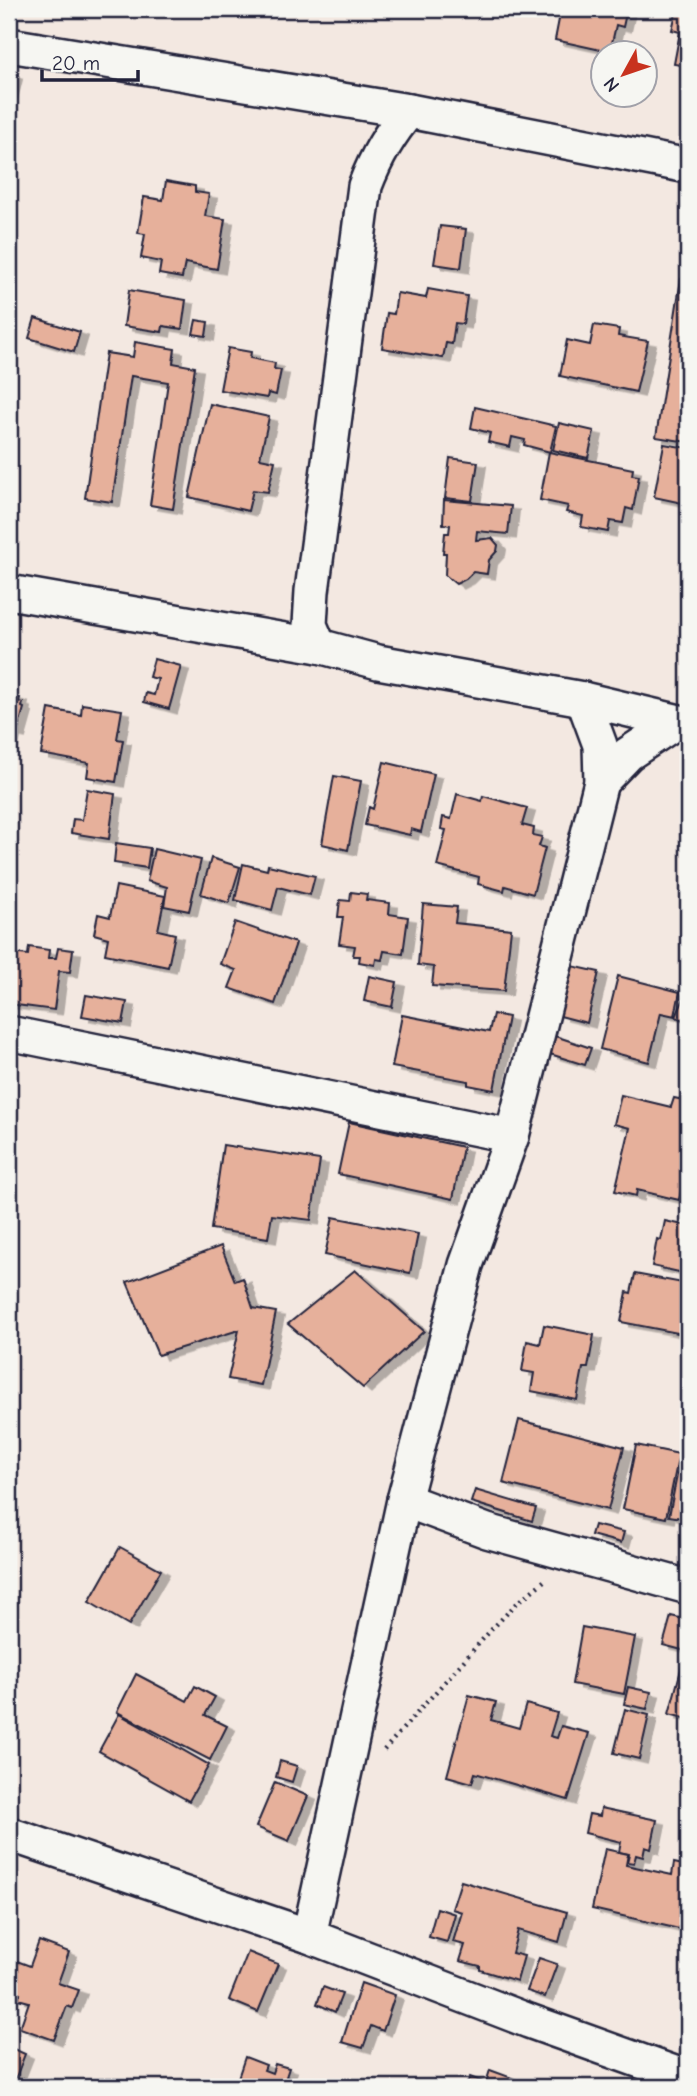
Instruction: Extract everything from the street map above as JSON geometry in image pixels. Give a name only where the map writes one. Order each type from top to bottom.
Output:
[{"type":"street","points":[[9,45],[409,111],[688,166]]},
{"type":"street","points":[[319,646],[310,625],[313,591],[365,186],[375,159],[391,132],[409,111]]},
{"type":"street","points":[[9,592],[319,646],[378,662],[583,699],[682,723]]},
{"type":"street","points":[[309,1936],[404,1500],[466,1265],[512,1136],[601,782],[600,745],[583,699]]},
{"type":"street","points":[[601,782],[628,754],[682,723]]},
{"type":"street","points":[[9,1033],[512,1136]]},
{"type":"street","points":[[404,1500],[487,1531],[688,1587]]},
{"type":"street","points":[[9,1834],[309,1936],[529,2021],[688,2078]]},
{"type":"path","points":[[382,1753],[515,1605],[565,1567],[588,1560]]},
{"type":"building","points":[[561,9],[627,9],[623,27],[616,25],[613,38],[588,38],[588,47],[555,40]]},
{"type":"building","points":[[677,9],[688,9],[688,66],[674,64],[680,32],[672,30]]},
{"type":"building","points":[[9,73],[14,75],[9,95]]},
{"type":"building","points":[[166,181],[195,186],[195,192],[209,194],[205,216],[225,219],[217,269],[185,263],[182,278],[159,274],[161,262],[141,258],[145,234],[138,233],[144,197],[163,200]]},
{"type":"building","points":[[440,226],[466,229],[461,268],[434,264]]},
{"type":"building","points":[[688,251],[688,273],[684,272]]},
{"type":"building","points":[[681,279],[688,280],[688,442],[656,437]]},
{"type":"building","points":[[428,289],[467,296],[463,324],[455,323],[452,344],[446,343],[443,358],[382,348],[387,313],[394,314],[397,293],[426,298]]},
{"type":"building","points":[[129,290],[186,300],[182,329],[163,326],[162,332],[124,326]]},
{"type":"building","points":[[35,318],[80,332],[74,352],[29,338]]},
{"type":"building","points":[[196,320],[208,322],[206,336],[193,334]]},
{"type":"building","points":[[594,325],[619,329],[618,336],[648,341],[636,392],[560,376],[567,340],[590,345]]},
{"type":"building","points":[[135,342],[175,349],[173,363],[195,367],[173,509],[150,505],[168,382],[131,376],[112,502],[85,498],[106,353],[133,357]]},
{"type":"building","points":[[228,348],[251,352],[250,358],[275,363],[274,369],[281,370],[276,395],[268,393],[267,398],[220,390]]},
{"type":"building","points":[[210,404],[269,417],[260,458],[275,461],[268,492],[253,490],[248,511],[189,497]]},
{"type":"building","points":[[475,407],[556,426],[550,452],[524,445],[525,440],[512,437],[510,447],[488,442],[490,433],[471,428]]},
{"type":"building","points":[[559,423],[594,431],[588,458],[553,450]]},
{"type":"building","points":[[664,444],[688,448],[688,512],[685,512],[687,504],[654,497]]},
{"type":"building","points":[[549,452],[633,469],[632,475],[639,476],[633,510],[626,508],[623,523],[610,521],[608,532],[581,527],[583,516],[566,512],[568,506],[540,500]]},
{"type":"building","points":[[450,458],[478,462],[472,501],[445,498]]},
{"type":"building","points":[[444,500],[511,506],[508,534],[477,531],[476,540],[492,538],[498,545],[497,551],[489,560],[487,574],[473,572],[456,584],[445,575],[445,533],[449,533],[450,525],[443,524]]},
{"type":"building","points":[[154,659],[181,666],[169,709],[144,702],[146,693],[154,695],[158,679],[149,677]]},
{"type":"building","points":[[9,695],[20,698],[19,702],[23,703],[24,708],[17,733],[12,732],[9,746]]},
{"type":"building","points":[[82,704],[122,710],[117,739],[123,740],[116,782],[87,777],[89,763],[41,754],[49,709],[81,715]]},
{"type":"building","points":[[384,762],[434,774],[421,832],[411,829],[410,835],[365,825],[369,807],[373,809]]},
{"type":"building","points":[[334,776],[361,781],[348,850],[322,844]]},
{"type":"building","points":[[87,789],[115,794],[109,839],[71,833],[73,819],[82,820]]},
{"type":"building","points":[[457,794],[482,801],[483,796],[527,808],[522,825],[534,828],[533,835],[542,837],[539,846],[545,848],[533,894],[505,886],[504,891],[478,884],[479,877],[437,866],[446,830],[441,829],[443,817],[451,819]]},
{"type":"building","points":[[116,843],[150,848],[147,868],[114,863]]},
{"type":"building","points":[[154,849],[201,860],[189,911],[164,906],[167,887],[147,881]]},
{"type":"building","points":[[211,858],[240,867],[229,903],[201,894]]},
{"type":"building","points":[[243,864],[267,870],[268,865],[315,876],[310,895],[278,887],[272,910],[235,900]]},
{"type":"building","points":[[116,886],[165,896],[158,930],[175,934],[168,967],[105,954],[108,938],[94,934],[98,914],[110,917]]},
{"type":"building","points":[[351,892],[367,894],[366,900],[390,903],[389,914],[408,917],[403,954],[384,951],[382,960],[376,959],[375,965],[359,962],[360,956],[353,956],[355,946],[339,944],[343,917],[338,917],[340,900],[350,901]]},
{"type":"building","points":[[423,904],[457,907],[455,923],[511,929],[504,991],[432,986],[434,967],[418,965]]},
{"type":"building","points":[[235,922],[296,943],[275,1004],[229,988],[236,970],[220,964]]},
{"type":"building","points":[[29,947],[49,950],[48,958],[56,958],[58,948],[73,950],[70,972],[59,971],[54,1010],[9,1004],[9,953],[28,955]]},
{"type":"building","points":[[572,966],[599,972],[587,1023],[560,1016]]},
{"type":"building","points":[[369,976],[397,982],[392,1007],[364,1001]]},
{"type":"building","points":[[618,976],[680,992],[675,1016],[661,1013],[649,1062],[600,1049]]},
{"type":"building","points":[[688,989],[688,1022],[676,1017]]},
{"type":"building","points":[[86,995],[127,1002],[123,1023],[82,1016]]},
{"type":"building","points":[[493,1014],[508,1017],[494,1090],[468,1085],[468,1081],[392,1067],[402,1015],[489,1032]]},
{"type":"building","points":[[555,1036],[591,1048],[585,1065],[550,1054]]},
{"type":"building","points":[[621,1095],[671,1107],[674,1098],[688,1101],[688,1161],[679,1200],[637,1190],[636,1196],[615,1191],[630,1128],[614,1124]]},
{"type":"building","points":[[349,1122],[463,1147],[453,1199],[338,1174]]},
{"type":"building","points":[[223,1145],[320,1160],[311,1220],[272,1215],[268,1238],[211,1229]]},
{"type":"building","points":[[333,1217],[418,1234],[410,1273],[325,1255]]},
{"type":"building","points":[[665,1221],[688,1226],[688,1274],[652,1266],[657,1239],[661,1240]]},
{"type":"building","points":[[221,1246],[235,1281],[243,1278],[253,1308],[276,1312],[261,1385],[228,1379],[239,1330],[158,1355],[127,1282]]},
{"type":"building","points":[[355,1270],[424,1331],[363,1388],[288,1324]]},
{"type":"building","points":[[635,1274],[688,1284],[688,1335],[621,1322],[627,1292],[631,1293]]},
{"type":"building","points":[[544,1325],[594,1335],[588,1368],[583,1368],[577,1400],[531,1391],[534,1373],[522,1371],[527,1341],[540,1344]]},
{"type":"building","points":[[519,1420],[624,1447],[608,1510],[503,1483]]},
{"type":"building","points":[[636,1445],[679,1454],[666,1518],[623,1509]]},
{"type":"building","points":[[681,1455],[688,1456],[688,1519],[669,1516]]},
{"type":"building","points":[[475,1490],[536,1508],[532,1521],[471,1502]]},
{"type":"building","points":[[594,1525],[624,1532],[621,1543],[591,1535]]},
{"type":"building","points":[[120,1547],[161,1570],[129,1625],[89,1602]]},
{"type":"building","points":[[671,1616],[688,1620],[688,1719],[669,1714],[686,1651],[663,1645]]},
{"type":"building","points":[[582,1627],[635,1637],[624,1694],[572,1684]]},
{"type":"building","points":[[136,1674],[187,1701],[195,1686],[215,1697],[205,1715],[227,1726],[210,1760],[117,1712]]},
{"type":"building","points":[[628,1687],[651,1692],[647,1709],[624,1704]]},
{"type":"building","points":[[469,1695],[496,1702],[491,1720],[519,1728],[526,1704],[557,1713],[550,1736],[557,1738],[561,1726],[589,1733],[568,1800],[475,1773],[472,1783],[447,1776]]},
{"type":"building","points":[[625,1709],[649,1715],[639,1759],[614,1753]]},
{"type":"building","points":[[119,1714],[209,1765],[189,1801],[99,1751]]},
{"type":"building","points":[[280,1761],[297,1766],[292,1782],[276,1777]]},
{"type":"building","points":[[275,1782],[308,1796],[289,1841],[256,1827]]},
{"type":"building","points":[[601,1808],[657,1820],[651,1849],[645,1847],[643,1857],[636,1855],[634,1863],[627,1862],[629,1854],[619,1852],[621,1842],[585,1833],[589,1814],[600,1816]]},
{"type":"building","points":[[605,1849],[628,1854],[626,1865],[672,1875],[674,1863],[688,1866],[688,1931],[592,1909]]},
{"type":"building","points":[[461,1881],[567,1912],[559,1942],[518,1930],[512,1953],[524,1956],[517,1981],[460,1961],[465,1945],[453,1942],[462,1912],[452,1909]]},
{"type":"building","points":[[437,1908],[455,1914],[447,1942],[429,1937]]},
{"type":"building","points":[[39,1941],[69,1952],[58,1983],[79,1990],[72,2008],[67,2006],[54,2040],[20,2028],[29,2002],[18,1999],[20,1994],[9,1990],[9,1958],[30,1966]]},
{"type":"building","points":[[248,1952],[278,1964],[258,2012],[229,2000]]},
{"type":"building","points":[[539,1958],[557,1964],[545,1997],[527,1991]]},
{"type":"building","points":[[361,1983],[395,1995],[383,2031],[371,2026],[363,2048],[342,2042]]},
{"type":"building","points":[[323,1987],[342,1994],[335,2012],[317,2004]]},
{"type":"building","points":[[9,2047],[25,2054],[16,2077],[9,2074]]},
{"type":"building","points":[[245,2057],[266,2065],[264,2070],[272,2073],[275,2064],[289,2068],[286,2077],[313,2087],[235,2087]]},
{"type":"building","points":[[490,2070],[520,2081],[517,2087],[466,2087],[470,2077],[486,2083]]},
{"type":"building","points":[[51,2079],[71,2087],[47,2087]]}]
